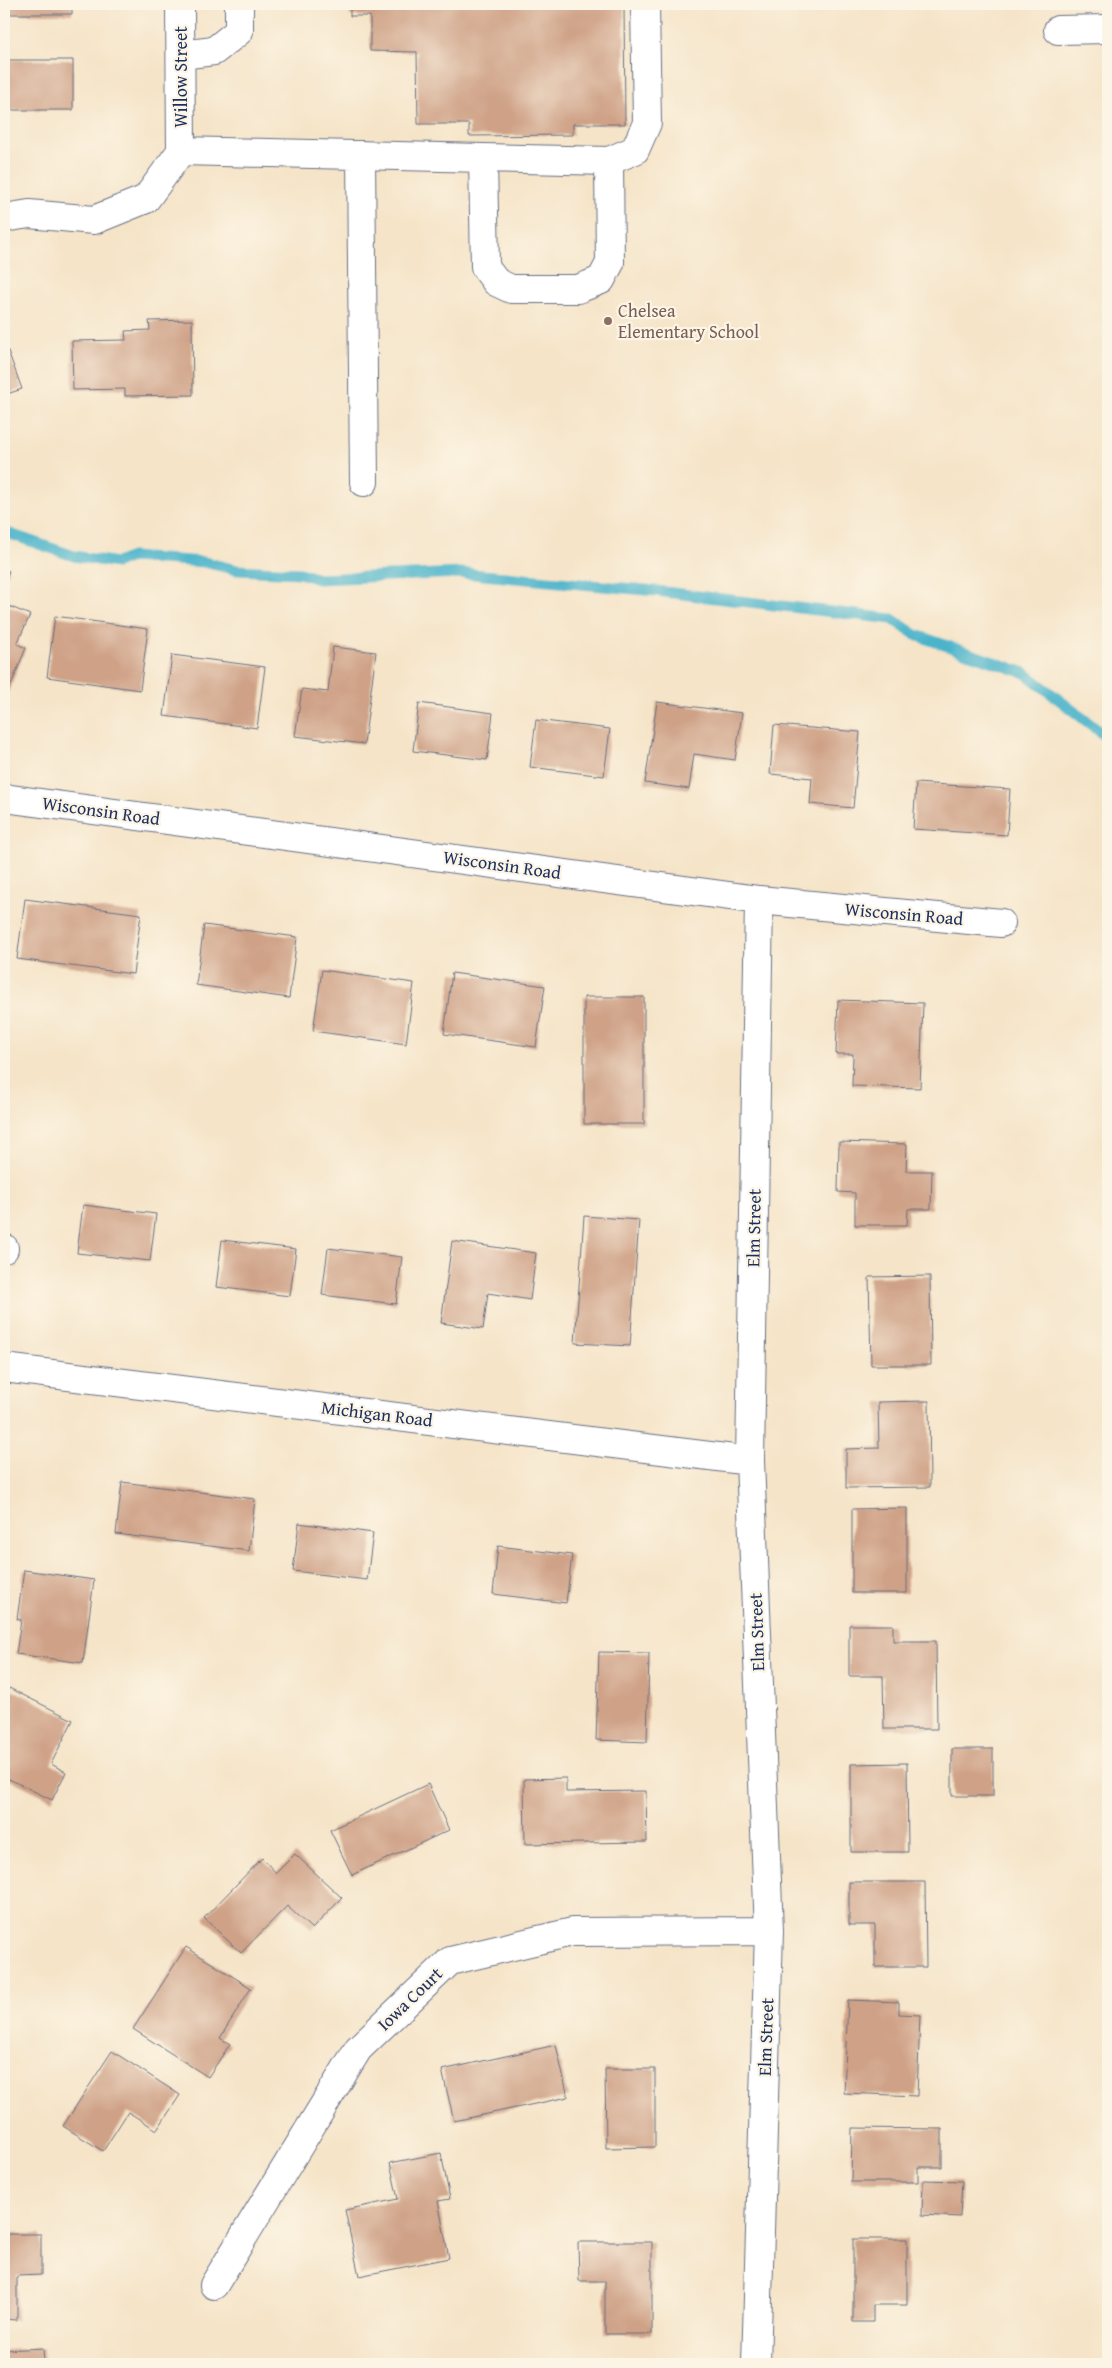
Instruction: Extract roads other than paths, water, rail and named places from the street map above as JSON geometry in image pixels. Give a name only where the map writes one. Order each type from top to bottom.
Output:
[{"type":"street","name":"Willow Street","points":[[180,4],[181,151]]},
{"type":"street","points":[[181,55],[214,51],[239,31],[239,4]]},
{"type":"street","points":[[4,218],[29,214],[94,220],[146,199],[181,151],[609,161],[635,150],[647,123],[645,4]]},
{"type":"street","points":[[1058,30],[1108,29]]},
{"type":"street","points":[[361,155],[364,482]]},
{"type":"street","points":[[483,158],[486,268],[496,282],[511,289],[578,289],[601,280],[610,263],[609,161]]},
{"type":"street","name":"Wisconsin Road","points":[[4,798],[759,900],[1001,923]]},
{"type":"street","name":"Elm Street","points":[[756,2364],[769,1931],[750,1461],[759,900]]},
{"type":"street","name":"Michigan Road","points":[[4,1368],[750,1461]]},
{"type":"street","name":"Iowa Court","points":[[214,2285],[358,2049],[450,1961],[572,1932],[769,1931]]},
{"type":"waterway","points":[[4,532],[74,556],[117,563],[131,557],[204,562],[237,570],[300,573],[318,579],[461,573],[656,591],[892,619],[916,635],[1025,673],[1108,738]]},
{"type":"place","name":"Chelsea Elementary School","points":[[608,321]]}]
